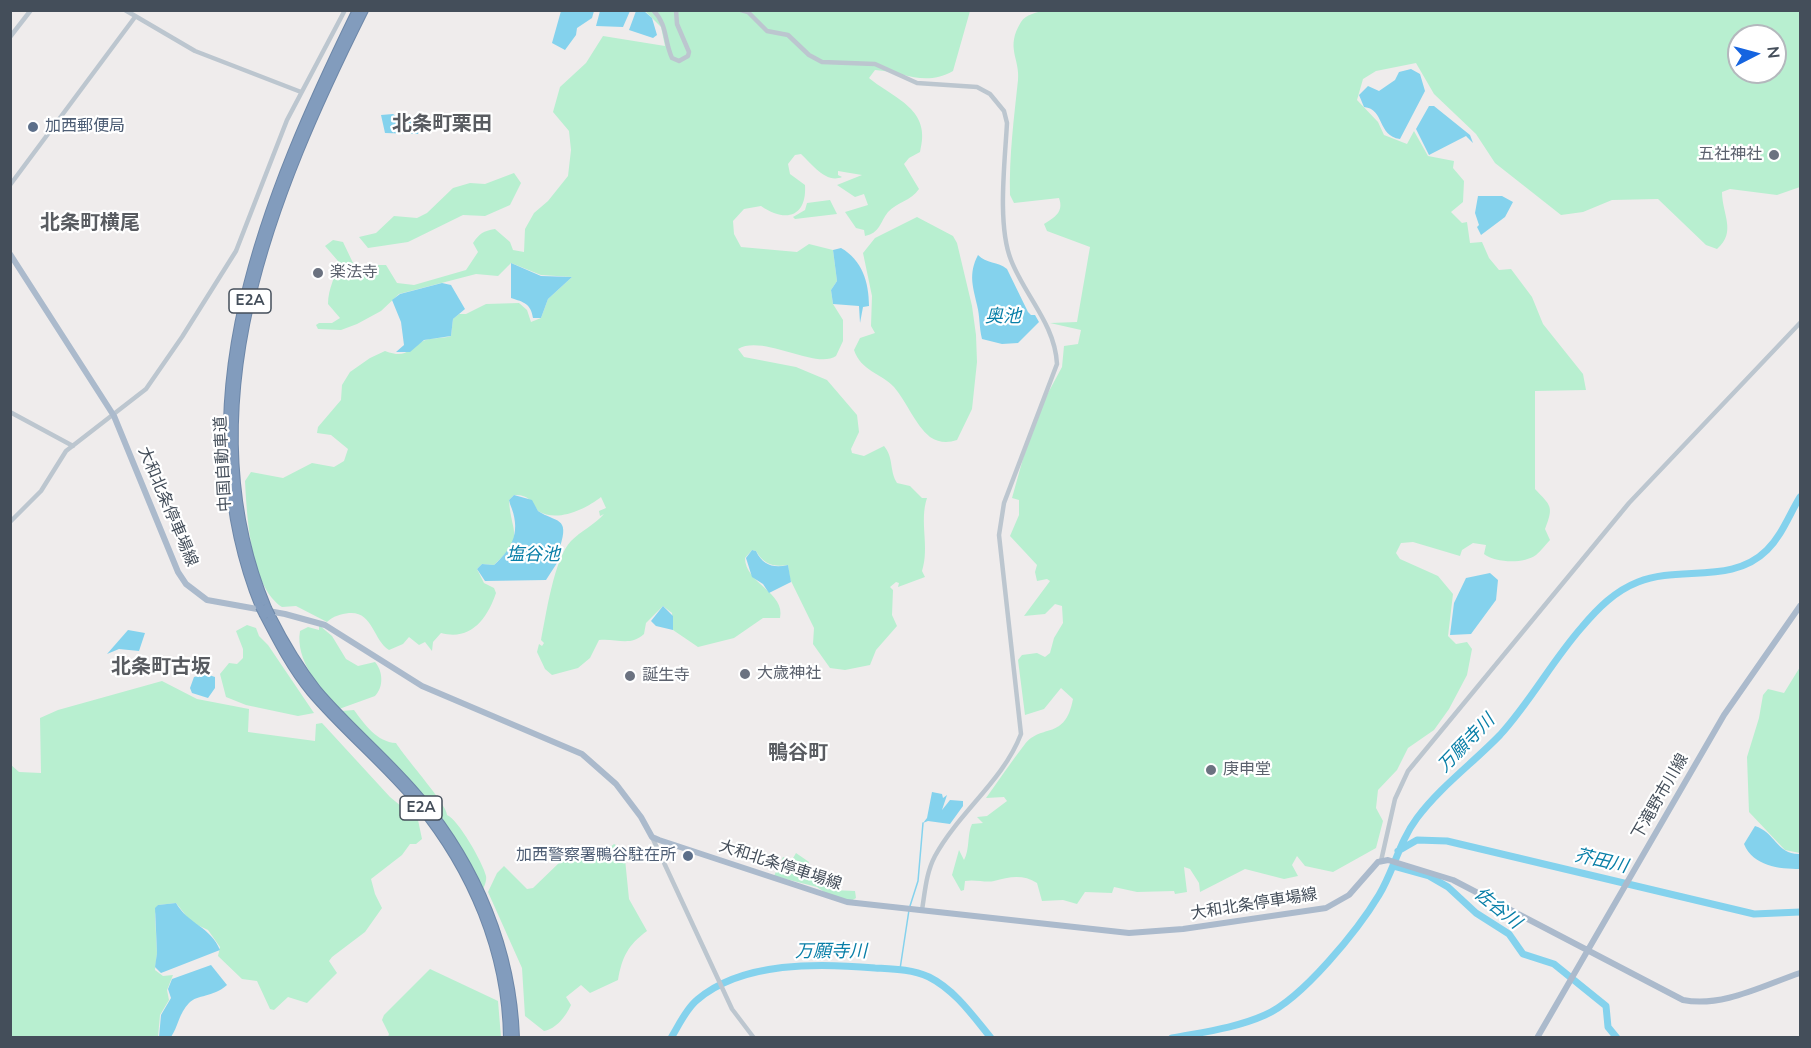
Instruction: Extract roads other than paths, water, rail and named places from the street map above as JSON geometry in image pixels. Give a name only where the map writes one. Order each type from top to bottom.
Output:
[{"type":"highway","name":"中国自動車道","points":[[357,10],[307,113],[273,198],[247,285],[234,356],[228,425],[231,500],[240,551],[287,658],[310,691],[417,804],[458,863],[481,908],[496,951],[505,993],[508,1038]]},
{"type":"highway","name":"中国自動車道","points":[[364,10],[313,116],[278,202],[253,286],[240,356],[234,425],[237,501],[245,546],[265,612],[292,655],[317,689],[421,798],[463,860],[486,905],[502,949],[511,993],[515,1038]]},
{"type":"main road","name":"大和北条停車場線","points":[[10,254],[114,416],[178,572],[196,593],[218,603],[285,614],[325,625],[422,686],[582,754],[625,794],[652,837],[829,898],[909,910],[1152,933],[1326,908],[1349,895],[1381,861]]},
{"type":"main road","name":"下滝野市川線","points":[[1537,1038],[1724,715],[1800,606]]},
{"type":"main road","points":[[1381,861],[1392,861],[1453,880],[1676,998],[1695,1003],[1720,1000],[1800,973]]},
{"type":"street","points":[[10,37],[31,10]]},
{"type":"street","points":[[126,10],[203,55],[301,92]]},
{"type":"street","points":[[10,522],[41,491],[60,459],[73,446],[146,389],[236,251],[286,120],[345,10]]},
{"type":"street","points":[[653,10],[661,18],[672,58],[679,61],[688,56],[689,52],[677,24],[676,10]]},
{"type":"street","points":[[741,10],[748,12],[767,32],[788,35],[809,55],[822,62],[875,64],[917,83],[976,87],[990,93],[1004,111],[1007,123],[1005,215],[1011,259],[1056,344],[1058,364],[1004,503],[999,535],[1021,734],[1015,750],[1000,772],[935,856],[927,877],[922,910]]},
{"type":"street","points":[[10,185],[135,17]]},
{"type":"street","points":[[1381,861],[1395,799],[1408,771],[1629,502],[1800,323]]},
{"type":"street","points":[[10,412],[73,446]]},
{"type":"street","points":[[652,837],[736,1016],[754,1038]]},
{"type":"water","points":[[600,10],[630,11],[623,27],[596,26]]},
{"type":"water","points":[[561,11],[594,11],[592,18],[577,28],[576,35],[565,50],[552,43]]},
{"type":"water","points":[[636,11],[644,11],[652,18],[657,35],[653,38],[629,30]]},
{"type":"water","points":[[1411,69],[1420,74],[1425,91],[1400,139],[1388,133],[1375,112],[1364,107],[1359,95],[1368,86],[1379,91],[1395,80],[1399,72]]},
{"type":"water","points":[[1429,106],[1434,106],[1470,135],[1473,143],[1466,136],[1429,155],[1416,129]]},
{"type":"water","points":[[393,114],[402,120],[421,120],[418,134],[385,133],[381,115]]},
{"type":"water","points":[[1478,196],[1502,196],[1513,202],[1505,217],[1481,235],[1475,213]]},
{"type":"water","points":[[841,248],[859,265],[866,280],[869,306],[863,307],[860,323],[859,306],[833,304],[831,290],[837,281],[833,250]]},
{"type":"water","name":"奥池","points":[[978,255],[1007,269],[1028,312],[1035,315],[1039,322],[1018,343],[1002,344],[982,339],[972,280],[973,268]]},
{"type":"water","points":[[511,263],[541,276],[572,277],[548,299],[541,318],[533,318],[526,304],[511,298]]},
{"type":"water","points":[[442,283],[451,285],[465,309],[453,319],[451,336],[424,340],[410,352],[396,352],[404,345],[401,322],[392,300],[400,294]]},
{"type":"water","name":"塩谷池","points":[[514,495],[532,500],[538,511],[556,519],[562,525],[563,537],[560,547],[557,548],[557,563],[546,580],[485,581],[477,569],[482,564],[494,565],[511,545],[515,522],[509,500]]},
{"type":"water","points":[[752,550],[756,551],[769,565],[788,565],[791,582],[769,593],[763,584],[752,577],[746,558]]},
{"type":"water","points":[[1490,573],[1498,580],[1496,600],[1471,634],[1450,635],[1454,603],[1466,578]]},
{"type":"water","points":[[663,606],[673,616],[673,630],[656,626],[651,621]]},
{"type":"water","points":[[128,630],[145,633],[139,651],[119,649],[107,654]]},
{"type":"water","points":[[206,674],[215,677],[215,688],[208,698],[192,693],[190,688],[194,677]]},
{"type":"water","points":[[932,792],[942,794],[943,798],[947,795],[942,810],[950,800],[963,801],[963,806],[950,824],[928,821],[923,823],[927,818]]},
{"type":"water","points":[[1755,826],[1767,833],[1786,851],[1800,854],[1800,869],[1775,867],[1760,862],[1754,857],[1744,844]]},
{"type":"water","points":[[176,903],[187,916],[211,936],[220,950],[161,973],[155,967],[157,953],[155,908],[158,905]]},
{"type":"water","points":[[211,965],[227,985],[189,1003],[171,1037],[159,1037],[161,1015],[171,998],[168,989],[172,979]]},
{"type":"waterway","name":"万願寺川","points":[[1172,1038],[1219,1029],[1265,1015],[1280,1007],[1312,979],[1370,910],[1417,818],[1446,785],[1500,735],[1522,709],[1571,640],[1614,595],[1638,582],[1654,577],[1722,571],[1753,561],[1777,538],[1800,497]]},
{"type":"waterway","points":[[910,906],[918,881],[923,823]]},
{"type":"waterway","name":"芥田川","points":[[1398,851],[1417,840],[1447,841],[1754,914],[1800,912]]},
{"type":"waterway","name":"佐谷川","points":[[1393,866],[1429,876],[1448,887],[1476,913],[1509,934],[1523,954],[1554,964],[1606,1006],[1608,1027],[1617,1038]]},
{"type":"waterway","points":[[900,969],[909,910]]},
{"type":"waterway","name":"万願寺川","points":[[671,1038],[693,1004],[715,987],[759,971],[782,967],[830,965],[902,970],[929,977],[955,996],[991,1038]]},
{"type":"place","name":"加西郵便局","points":[[33,127]]},
{"type":"place","name":"五社神社","points":[[1774,155]]},
{"type":"place","name":"楽法寺","points":[[318,273]]},
{"type":"place","name":"大歳神社","points":[[745,674]]},
{"type":"place","name":"誕生寺","points":[[630,676]]},
{"type":"place","name":"庚申堂","points":[[1211,770]]},
{"type":"place","name":"加西警察署鴨谷駐在所","points":[[688,856]]},
{"type":"district","name":"北条町栗田","points":[[442,125]]},
{"type":"district","name":"北条町横尾","points":[[90,224]]},
{"type":"district","name":"北条町古坂","points":[[161,668]]},
{"type":"district","name":"鴨谷町","points":[[798,754]]}]
